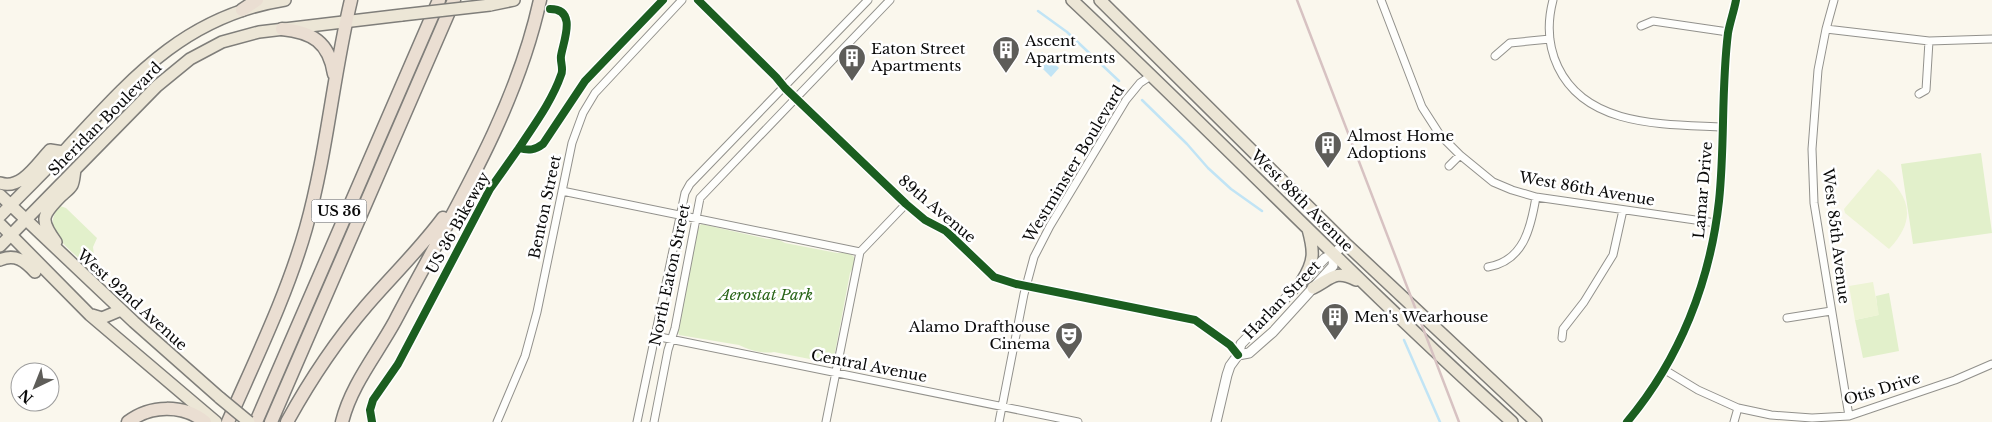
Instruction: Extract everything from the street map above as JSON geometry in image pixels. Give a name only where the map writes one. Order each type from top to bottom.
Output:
[{"type":"highway","points":[[242,10],[257,0]]},
{"type":"highway","points":[[228,422],[280,303],[299,251],[316,187],[351,0]]},
{"type":"highway","name":"US 36","points":[[248,422],[430,0]]},
{"type":"highway","points":[[256,422],[439,0]]},
{"type":"highway","points":[[271,422],[454,0]]},
{"type":"highway","name":"US 36","points":[[280,422],[462,0]]},
{"type":"highway","points":[[342,422],[354,392],[388,334],[478,163],[517,79],[540,0]]},
{"type":"highway","points":[[282,29],[302,32],[320,42],[330,58],[335,82]]},
{"type":"highway","points":[[287,422],[336,343],[438,225],[460,194],[478,163]]},
{"type":"highway","points":[[128,422],[143,412],[164,409],[192,413],[210,421]]},
{"type":"main road","name":"Sheridan Boulevard","points":[[0,216],[122,88],[159,55],[200,29],[242,10],[285,0]]},
{"type":"main road","name":"Sheridan Boulevard","points":[[0,246],[157,86],[181,65],[222,42],[282,29],[490,5],[514,0]]},
{"type":"main road","name":"West 88th Avenue","points":[[1072,0],[1152,75],[1363,283],[1454,370],[1512,422]]},
{"type":"main road","name":"West 88th Avenue","points":[[1100,0],[1345,243],[1536,422]]},
{"type":"main road","points":[[0,182],[8,186],[16,183],[26,176],[50,150],[63,152]]},
{"type":"main road","points":[[60,254],[44,222],[48,211],[71,186],[75,170]]},
{"type":"main road","name":"West 92nd Avenue","points":[[0,195],[161,348],[248,422]]},
{"type":"main road","points":[[0,224],[90,315],[210,421]]},
{"type":"main road","points":[[1302,281],[1310,268],[1313,252],[1307,227]]},
{"type":"main road","points":[[0,260],[10,257],[22,260],[48,285],[59,284]]},
{"type":"main road","points":[[1313,288],[1334,275],[1347,275],[1363,283]]},
{"type":"main road","points":[[90,315],[102,318],[121,310]]},
{"type":"street","name":"Benton Street","points":[[497,422],[525,356],[537,312],[577,128],[583,113],[595,93],[682,0]]},
{"type":"street","name":"89th Avenue","points":[[698,0],[785,88],[906,204],[921,217],[946,231],[994,277],[1026,286],[1195,320],[1230,345],[1238,355]]},
{"type":"street","name":"North Eaton Street","points":[[637,422],[684,196],[690,184],[785,88],[868,0]]},
{"type":"street","name":"North Eaton Street","points":[[654,422],[702,195],[797,99],[890,0]]},
{"type":"street","name":"West 86th Avenue","points":[[1381,0],[1422,107],[1440,135],[1460,155],[1498,184],[1522,194],[1536,197],[1716,223]]},
{"type":"street","points":[[1553,0],[1549,24],[1554,56],[1566,81],[1579,95],[1600,110],[1621,117],[1722,127]]},
{"type":"street","name":"Lamar Drive","points":[[1627,422],[1648,397],[1665,370],[1699,297],[1711,252],[1719,200],[1723,94],[1728,32],[1736,0]]},
{"type":"street","name":"West 85th Avenue","points":[[1834,0],[1826,28],[1818,70],[1812,149],[1814,202],[1849,416]]},
{"type":"street","points":[[1641,26],[1653,21],[1728,32]]},
{"type":"street","points":[[1826,28],[1929,41],[1992,39]]},
{"type":"street","points":[[1495,56],[1510,43],[1550,39]]},
{"type":"street","points":[[1919,94],[1926,90],[1929,41]]},
{"type":"street","name":"Westminster Boulevard","points":[[999,422],[1026,286],[1034,257],[1126,100],[1140,83],[1152,75]]},
{"type":"street","points":[[1450,166],[1460,155]]},
{"type":"street","points":[[562,191],[860,252]]},
{"type":"street","points":[[1488,267],[1501,264],[1512,256],[1523,243],[1531,226],[1536,197]]},
{"type":"street","points":[[826,422],[860,252],[906,204]]},
{"type":"street","points":[[1562,338],[1563,329],[1584,302],[1613,255],[1623,210]]},
{"type":"street","name":"Harlan Street","points":[[1216,422],[1228,370],[1238,355],[1241,344],[1325,258],[1334,254],[1345,243]]},
{"type":"street","name":"Harlan Street","points":[[1238,355],[1249,353],[1263,341],[1333,266],[1334,254]]},
{"type":"street","points":[[1263,341],[1266,326],[1284,307],[1293,291]]},
{"type":"street","points":[[1787,318],[1831,311]]},
{"type":"street","name":"Central Avenue","points":[[655,336],[1078,422]]},
{"type":"street","name":"Otis Drive","points":[[1665,370],[1698,390],[1738,408],[1771,414],[1812,418],[1849,416],[1955,380],[1992,364]]},
{"type":"street","points":[[1734,422],[1738,408]]},
{"type":"green space","points":[[1981,153],[1992,233],[1913,244],[1901,164]]},
{"type":"green space","points":[[1878,169],[1897,187],[1906,206],[1907,216],[1904,227],[1889,249],[1845,213],[1844,209]]},
{"type":"green space","points":[[60,206],[66,208],[97,238],[93,247],[94,256],[85,264],[65,245],[54,231],[54,215]]},
{"type":"green space","name":"Aerostat Park","points":[[701,224],[767,239],[777,239],[785,243],[844,253],[854,257],[854,266],[850,273],[833,363],[828,365],[815,360],[774,352],[761,352],[739,345],[679,335],[677,330],[698,229]]},
{"type":"green space","points":[[1873,282],[1879,315],[1855,320],[1849,286]]},
{"type":"green space","points":[[1889,293],[1899,351],[1863,358],[1855,320],[1878,315],[1876,296]]},
{"type":"water","name":"Ascent Apartments","points":[[1042,52],[1059,68],[1051,77],[1034,60]]},
{"type":"waterway","points":[[1038,11],[1067,32],[1119,81]]},
{"type":"waterway","points":[[1142,100],[1187,144],[1208,168],[1231,189],[1262,211]]},
{"type":"waterway","points":[[1404,340],[1440,422]]},
{"type":"railway","points":[[1297,0],[1459,422]]},
{"type":"cycle path","name":"US 36 Bikeway","points":[[372,422],[370,410],[373,400],[398,364],[490,189],[519,148],[532,149],[543,144],[585,81],[663,0]]},
{"type":"cycle path","points":[[698,0],[785,88],[906,204],[925,220],[946,231],[994,277],[1016,284],[1195,320],[1230,345],[1238,355]]},
{"type":"cycle path","points":[[1627,422],[1646,398],[1677,346],[1690,318],[1708,261],[1719,201],[1724,75],[1728,33],[1736,0]]},
{"type":"cycle path","points":[[519,148],[548,103],[562,73],[561,56],[566,35],[566,20],[564,14],[559,10],[550,9]]},
{"type":"place","name":"Ascent Apartments","points":[[1006,74]]},
{"type":"place","name":"Eaton Street Apartments","points":[[852,82]]},
{"type":"place","name":"Almost Home Adoptions","points":[[1328,169]]},
{"type":"place","name":"Men's Wearhouse","points":[[1335,341]]},
{"type":"place","name":"Alamo Drafthouse Cinema","points":[[1069,360]]}]
